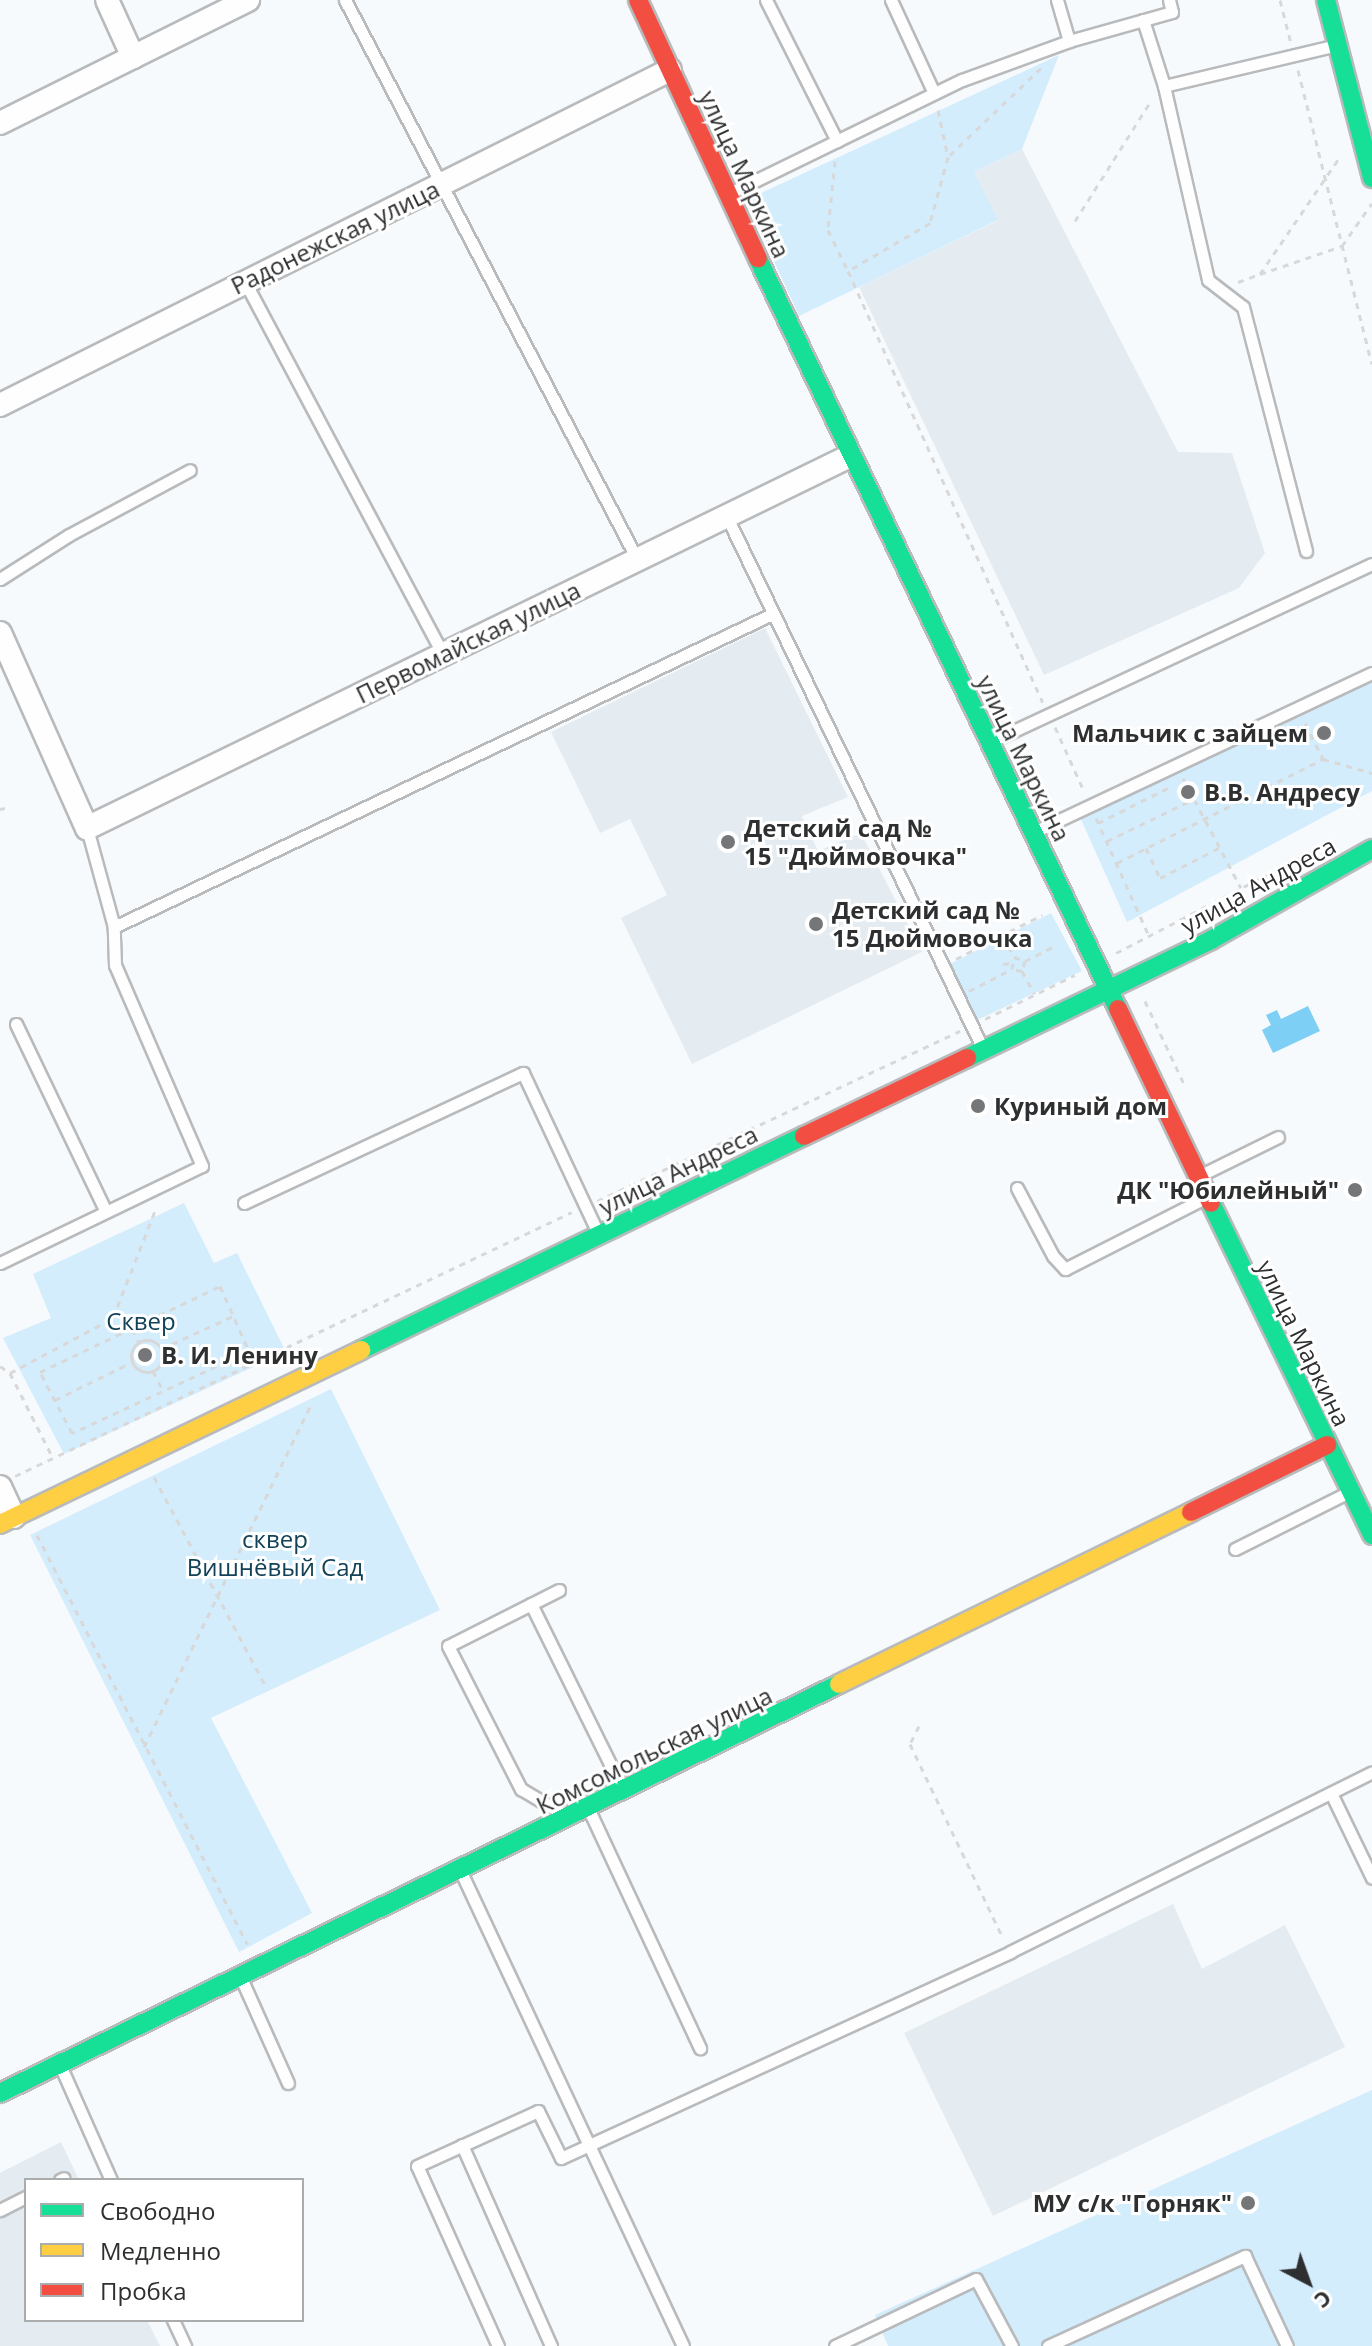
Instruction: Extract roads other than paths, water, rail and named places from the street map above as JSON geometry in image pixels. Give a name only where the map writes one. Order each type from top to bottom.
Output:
[{"type":"street","points":[[107,0],[133,57]]},
{"type":"street","points":[[0,123],[248,0]]},
{"type":"street","name":"улица Маркина","points":[[638,0],[850,456],[1035,832],[1372,1535]]},
{"type":"street","points":[[1326,0],[1364,119],[1372,177]]},
{"type":"street","name":"Радонежская улица","points":[[0,405],[670,70]]},
{"type":"street","name":"Первомайская улица","points":[[87,828],[850,456]]},
{"type":"street","points":[[0,633],[87,828]]},
{"type":"street","name":"улица Андреса","points":[[7,1520],[1211,940],[1372,849]]},
{"type":"street","name":"Комсомольская улица","points":[[0,2093],[624,1793],[1327,1445]]},
{"type":"street","points":[[7,1482],[7,1520]]},
{"type":"lane","points":[[345,0],[438,186],[637,559]]},
{"type":"lane","points":[[766,0],[837,141]]},
{"type":"lane","points":[[891,0],[934,93]]},
{"type":"lane","points":[[1057,0],[1069,41]]},
{"type":"lane","points":[[728,194],[934,93],[1069,41],[1172,12],[1169,0]]},
{"type":"lane","points":[[1143,20],[1164,86],[1208,280],[1243,307],[1306,551]]},
{"type":"lane","points":[[1164,86],[1338,45]]},
{"type":"lane","points":[[245,282],[443,654]]},
{"type":"lane","points":[[0,579],[69,535],[190,470]]},
{"type":"lane","points":[[726,515],[770,615],[984,1050]]},
{"type":"lane","points":[[989,743],[1372,564]]},
{"type":"lane","points":[[114,927],[770,615]]},
{"type":"lane","points":[[1035,832],[1372,673]]},
{"type":"lane","points":[[0,1263],[202,1166],[115,965],[114,927],[87,828]]},
{"type":"lane","points":[[16,1024],[106,1212]]},
{"type":"lane","points":[[244,1203],[523,1073],[599,1235]]},
{"type":"lane","points":[[1198,1177],[1278,1137]]},
{"type":"lane","points":[[1017,1188],[1053,1256],[1065,1269],[1207,1196]]},
{"type":"lane","points":[[1235,1549],[1350,1491]]},
{"type":"lane","points":[[559,1590],[448,1646],[521,1789],[571,1818]]},
{"type":"lane","points":[[531,1604],[624,1793]]},
{"type":"lane","points":[[498,2346],[417,2166],[538,2111],[561,2158],[1010,1952],[1372,1772]]},
{"type":"lane","points":[[1331,1793],[1372,1878]]},
{"type":"lane","points":[[589,1809],[700,2048]]},
{"type":"lane","points":[[461,1870],[683,2346]]},
{"type":"lane","points":[[240,1977],[288,2083]]},
{"type":"lane","points":[[60,2065],[110,2178]]},
{"type":"lane","points":[[462,2145],[551,2346]]},
{"type":"lane","points":[[0,2210],[24,2198]]},
{"type":"lane","points":[[1048,2346],[1245,2256],[1287,2346]]},
{"type":"lane","points":[[835,2346],[976,2279],[1012,2346]]},
{"type":"lane","points":[[174,2322],[185,2346]]},
{"type":"water","points":[[1308,1006],[1320,1031],[1273,1053],[1262,1030],[1271,1025],[1266,1015],[1277,1010],[1281,1019]]},
{"type":"place","name":"Мальчик с зайцем","points":[[1324,733]]},
{"type":"place","name":"В.В. Андресу","points":[[1188,792]]},
{"type":"place","name":"Детский сад № 15 \"Дюймовочка\"","points":[[728,842]]},
{"type":"place","name":"Детский сад № 15 Дюймовочка","points":[[816,924]]},
{"type":"place","name":"Куриный дом","points":[[978,1106]]},
{"type":"place","name":"ДК \"Юбилейный\"","points":[[1355,1190]]},
{"type":"place","name":"В. И. Ленину","points":[[145,1355]]},
{"type":"place","name":"МУ с/к \"Горняк\"","points":[[1248,2203]]},
{"type":"park label","name":"Сквер","points":[[141,1321]]},
{"type":"park label","name":"сквер Вишнёвый Сад","points":[[275,1553]]}]
